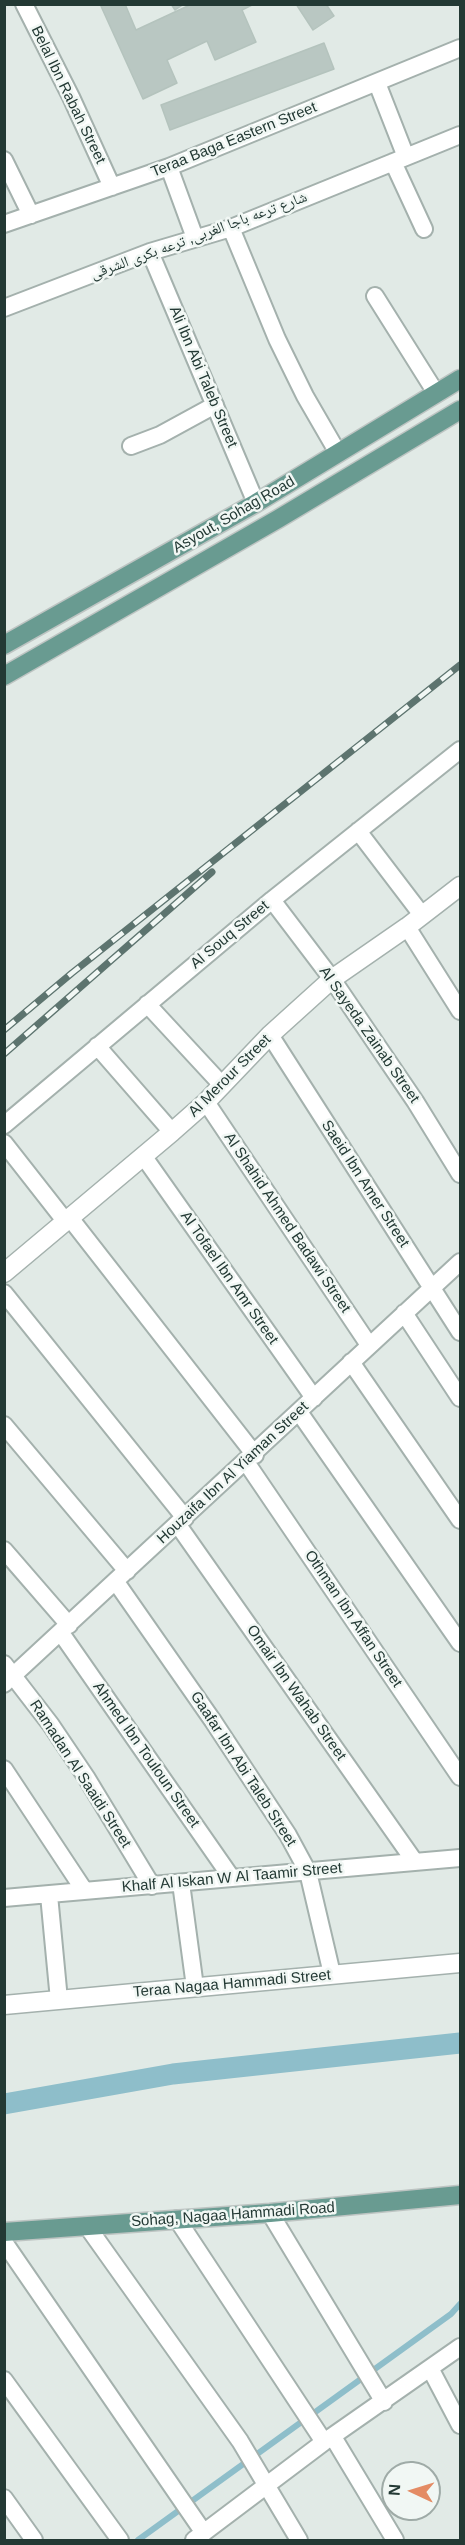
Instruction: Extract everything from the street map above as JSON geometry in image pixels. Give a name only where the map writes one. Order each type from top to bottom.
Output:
[{"type":"main road","name":"Asyout, Sohag Road","points":[[4,645],[256,503],[460,379]]},
{"type":"main road","name":"Asyout, Sohag Road","points":[[4,676],[268,525],[460,410]]},
{"type":"main road","name":"Sohag, Nagaa Hammadi Road","points":[[4,2232],[270,2213],[460,2195]]},
{"type":"street","name":"Belal Ibn Rabah Street","points":[[24,4],[71,97],[112,187]]},
{"type":"street","name":"Teraa Baga Eastern Street","points":[[4,224],[169,167],[460,48]]},
{"type":"street","points":[[377,82],[400,160],[424,229]]},
{"type":"street","name":"شارع ترعه باجا الغربى, ترعه بكرى الشرقى","points":[[4,308],[150,252],[231,228],[460,135]]},
{"type":"street","points":[[4,160],[31,215]]},
{"type":"street","points":[[169,167],[195,238]]},
{"type":"street","points":[[231,228],[277,339],[305,396],[338,453]]},
{"type":"street","name":"Ali Ibn Abi Taleb Street","points":[[150,252],[256,503]]},
{"type":"street","points":[[375,296],[436,393]]},
{"type":"street","points":[[131,446],[160,435],[215,405]]},
{"type":"street","name":"Al Souq Street","points":[[4,1125],[272,900],[460,750]]},
{"type":"street","points":[[358,831],[422,915]]},
{"type":"street","name":"Al Merour Street","points":[[4,1272],[144,1157],[206,1102],[270,1035],[332,979],[407,927],[460,886]]},
{"type":"street","name":"Al Sayeda Zainab Street","points":[[272,900],[332,979],[415,1101],[460,1174]]},
{"type":"street","points":[[407,927],[460,1011]]},
{"type":"street","points":[[147,1004],[222,1085]]},
{"type":"street","name":"Saeid Ibn Amer Street","points":[[270,1035],[460,1332]]},
{"type":"street","points":[[97,1046],[172,1132]]},
{"type":"street","name":"Al Shahid Ahmed Badawi Street","points":[[206,1102],[369,1345]]},
{"type":"street","name":"Othman Ibn Affan Street","points":[[4,1143],[68,1220],[250,1458],[460,1777]]},
{"type":"street","name":"Al Tofael Ibn Amr Street","points":[[144,1157],[314,1398]]},
{"type":"street","name":"Houzaifa Ibn Al Yiaman Street","points":[[8,1675],[65,1629],[122,1577],[460,1262]]},
{"type":"street","name":"Omair Ibn Wahab Street","points":[[4,1293],[181,1521],[415,1862]]},
{"type":"street","points":[[404,1313],[460,1398]]},
{"type":"street","points":[[351,1362],[460,1520]]},
{"type":"street","points":[[299,1412],[460,1643]]},
{"type":"street","name":"Gaafar Ibn Abi Taleb Street","points":[[4,1425],[122,1577],[265,1797],[308,1872],[332,1974]]},
{"type":"street","name":"Ahmed Ibn Touloun Street","points":[[4,1550],[65,1629],[231,1877]]},
{"type":"street","name":"Ramadan Al Saaidi Street","points":[[8,1675],[86,1777],[152,1886]]},
{"type":"street","points":[[4,1769],[84,1890]]},
{"type":"street","name":"Khalf Al Iskan W Al Taamir Street","points":[[4,1898],[460,1858]]},
{"type":"street","points":[[181,1883],[195,1987]]},
{"type":"street","points":[[49,1895],[59,2000]]},
{"type":"street","name":"Teraa Nagaa Hammadi Street","points":[[4,2005],[460,1963]]},
{"type":"street","points":[[270,2213],[384,2402]]},
{"type":"street","points":[[177,2219],[329,2440],[395,2541]]},
{"type":"street","points":[[87,2226],[240,2441],[299,2541]]},
{"type":"street","points":[[4,2242],[199,2537],[329,2440],[431,2370],[460,2347]]},
{"type":"street","points":[[431,2370],[460,2425]]},
{"type":"street","points":[[4,2380],[120,2541]]},
{"type":"street","points":[[4,2498],[34,2541]]},
{"type":"building","points":[[100,4],[125,4],[136,30],[192,4],[254,4],[242,10],[256,42],[215,60],[207,41],[167,60],[177,83],[143,99]]},
{"type":"building","points":[[171,4],[184,4],[175,10]]},
{"type":"building","points":[[296,4],[326,4],[334,16],[313,30]]},
{"type":"building","points":[[324,43],[334,69],[170,130],[161,105]]},
{"type":"waterway","points":[[4,2104],[173,2074],[460,2043]]},
{"type":"waterway","points":[[138,2540],[451,2314],[460,2304]]},
{"type":"railway","points":[[4,1030],[72,973],[460,665]]},
{"type":"railway","points":[[4,1054],[212,872]]}]
